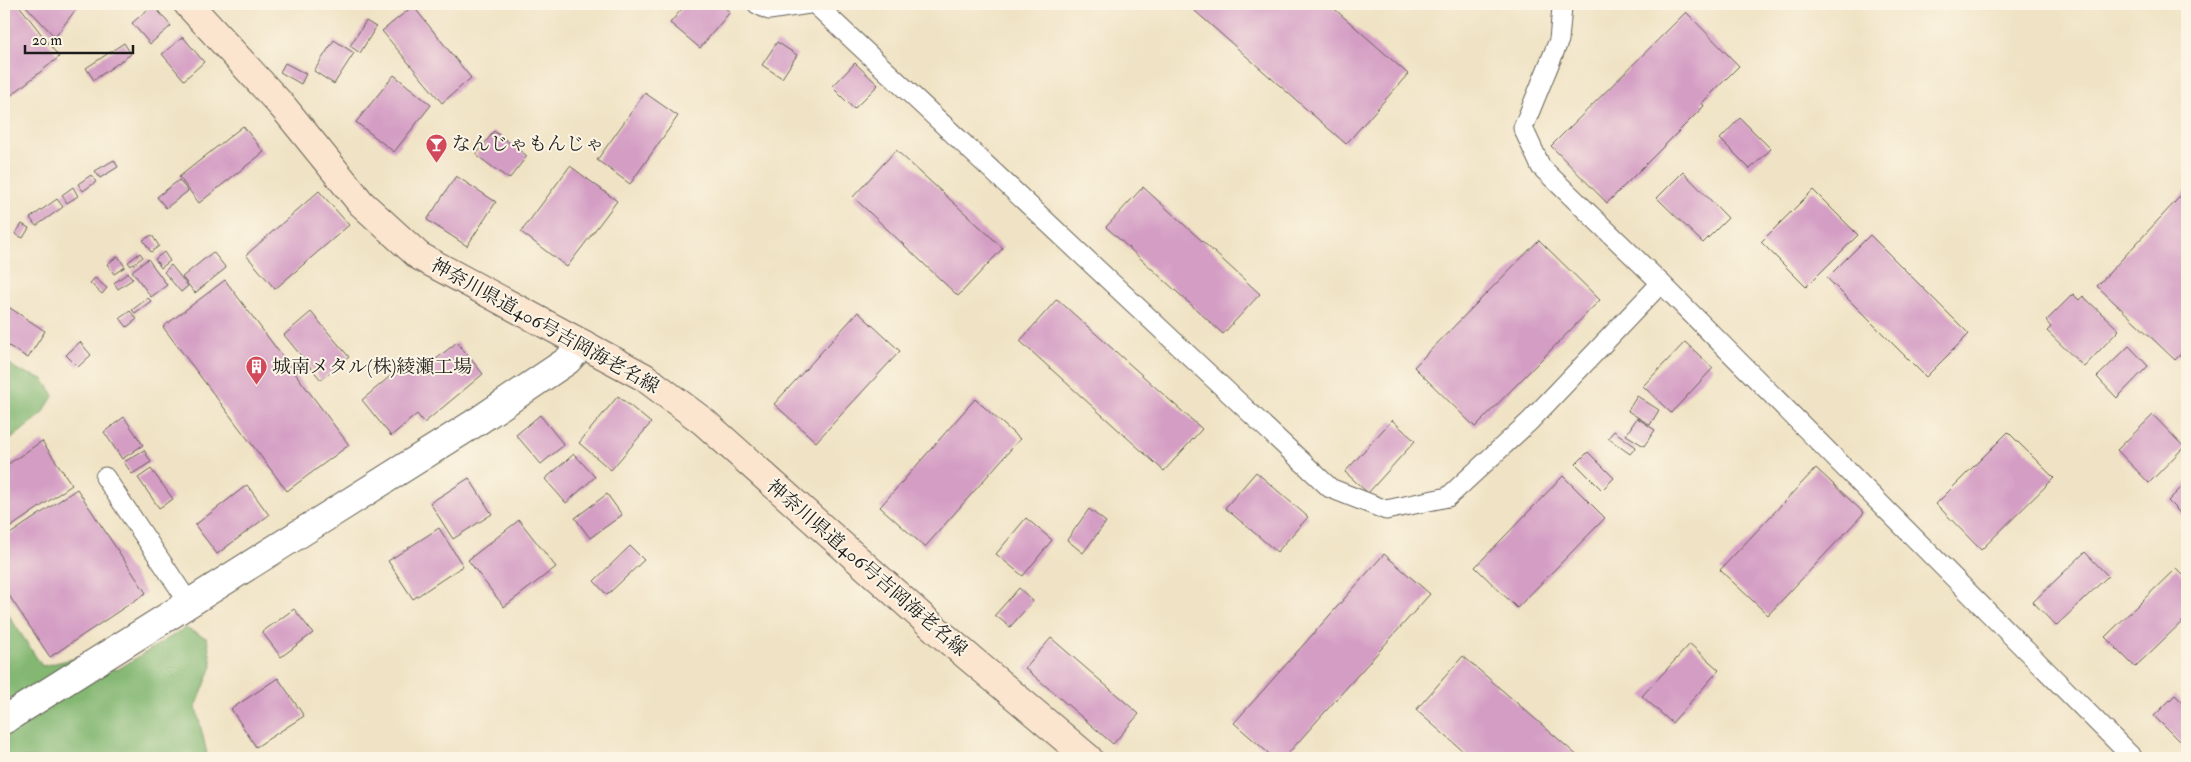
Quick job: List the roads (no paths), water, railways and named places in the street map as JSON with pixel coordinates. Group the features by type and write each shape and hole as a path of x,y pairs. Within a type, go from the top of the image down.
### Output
{"main road":[{"name":"神奈川県道406号吉岡海老名線","path":"188,4 284,108 362,203 419,256 644,377 704,422 818,526 940,633 1088,758"}],"street":[{"path":"4,720 478,421 567,361 583,344"}],"lane":[{"path":"757,4 768,10 809,4"},
{"path":"815,4 1330,488 1386,510 1448,497 1530,421 1661,283"},
{"path":"1560,4 1562,7 1559,40 1523,128 1541,167 1661,283 2133,758"},
{"path":"105,477 190,603"}],"place":[{"name":"なんじゃもんじゃ","path":"436,163"},
{"name":"城南メタル(株)綾瀬工場","path":"256,386"}]}
